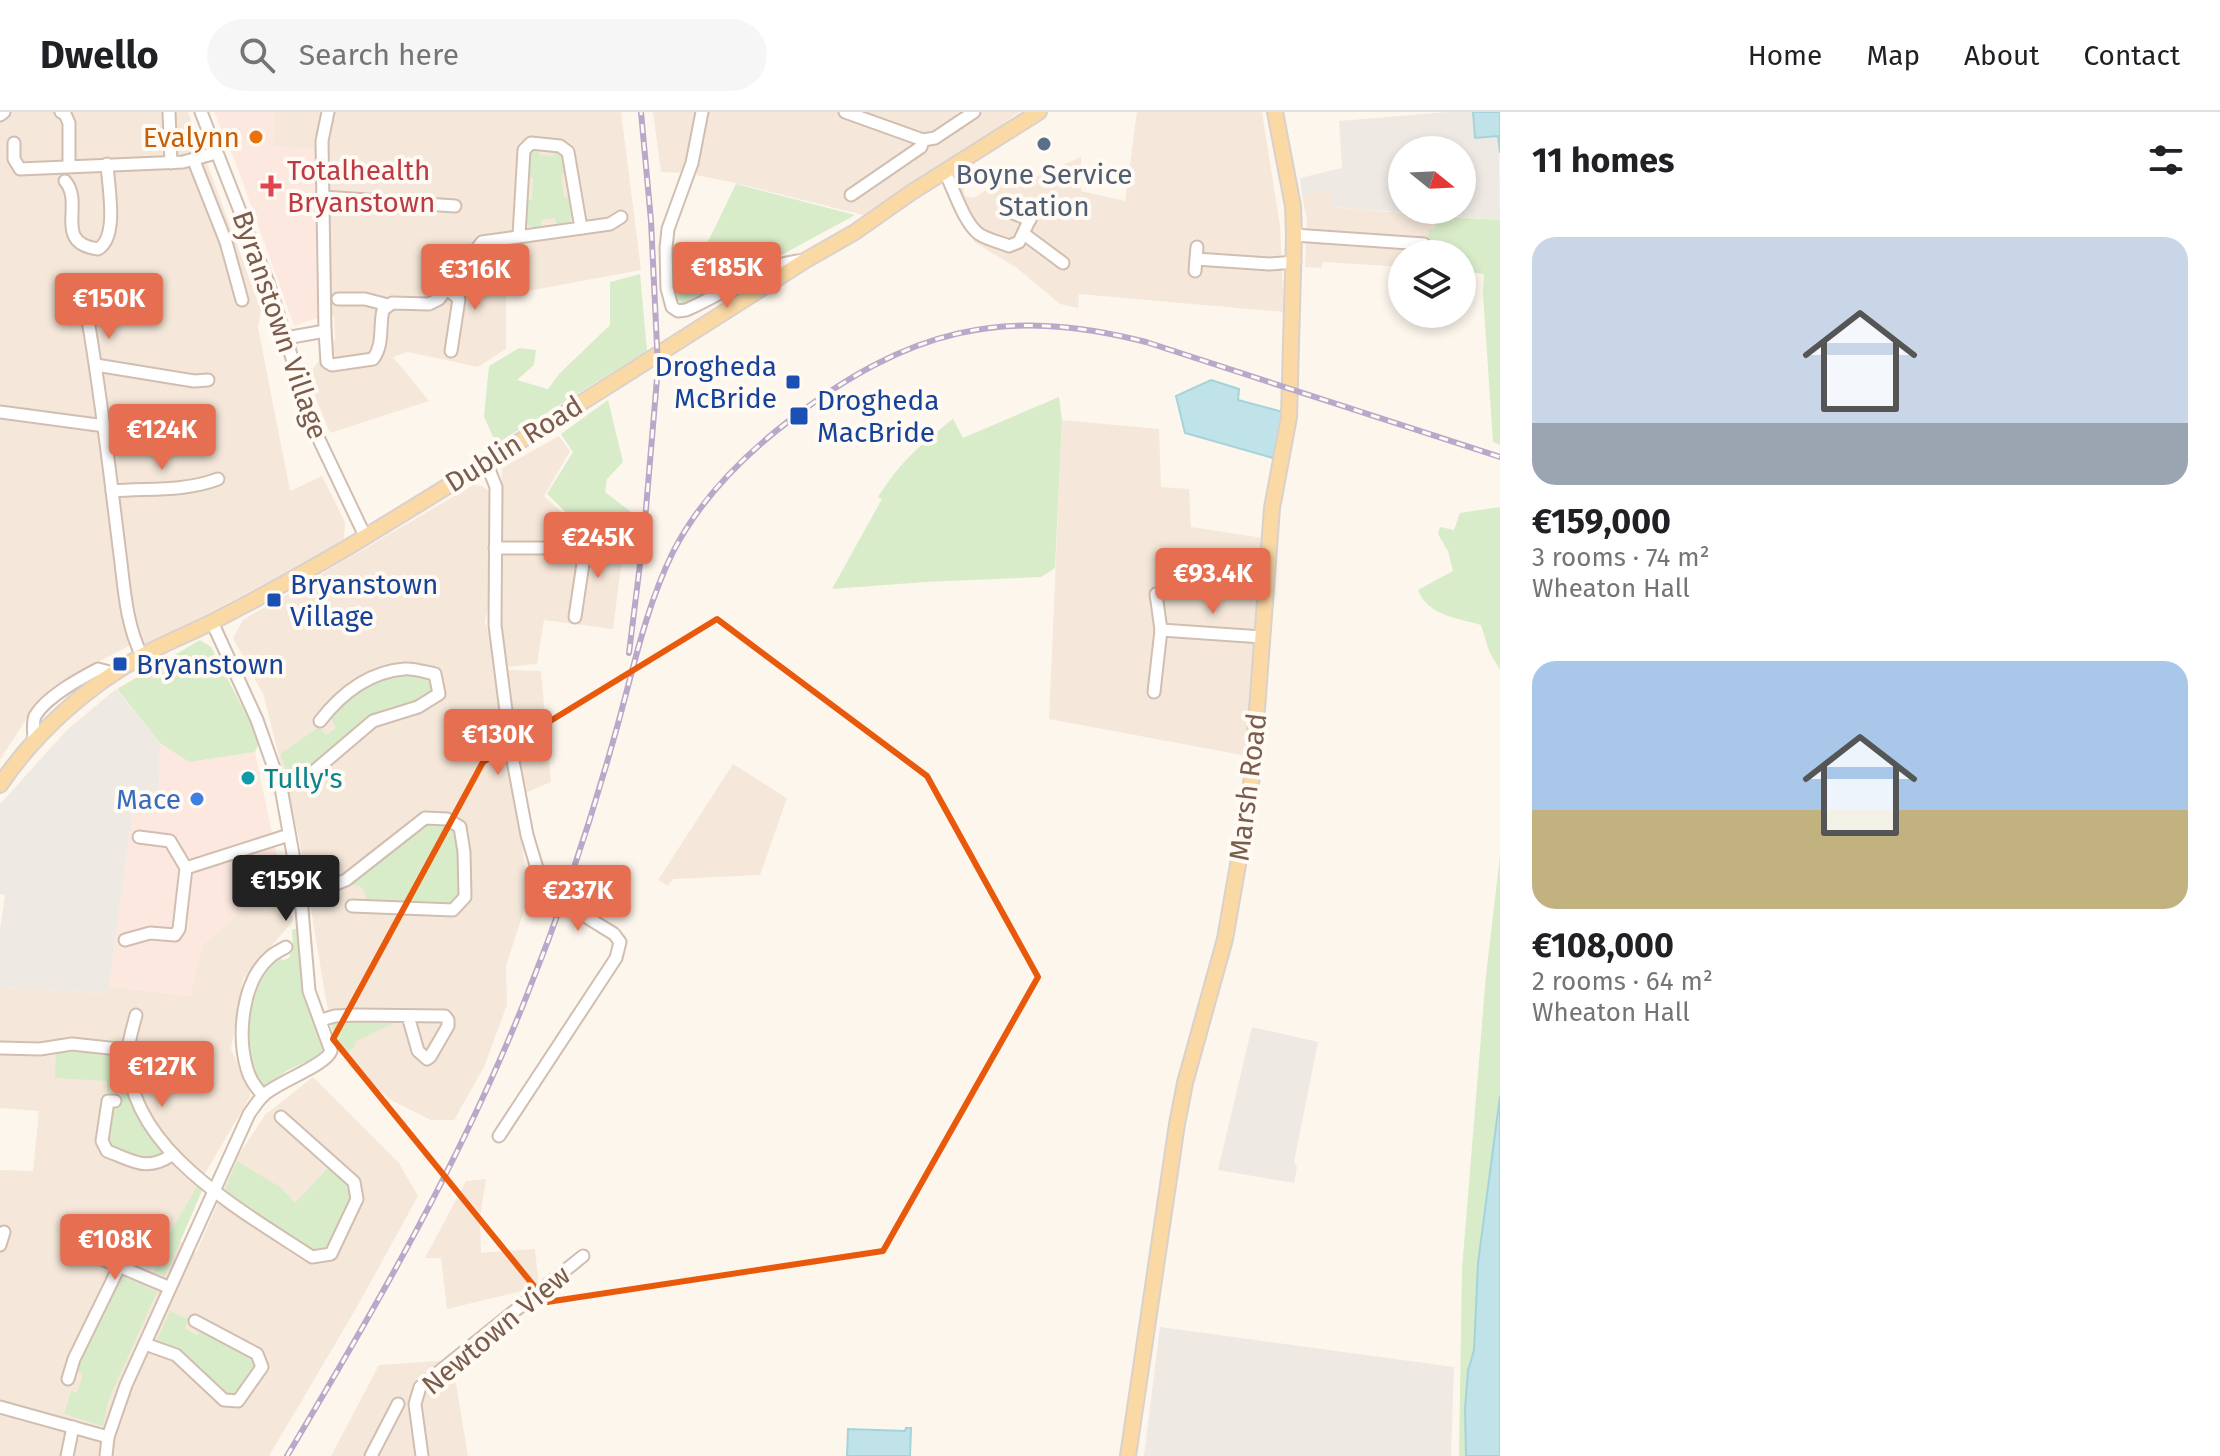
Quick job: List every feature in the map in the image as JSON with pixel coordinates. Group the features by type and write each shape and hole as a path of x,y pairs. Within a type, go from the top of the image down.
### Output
{"main road":[{"name":"Dublin Road","path":"0,785 34,741 64,712 113,673 212,622 365,536 855,232 1039,112"},
{"name":"Marsh Road","path":"1128,1456 1177,1124 1185,1083 1225,939 1252,776 1272,508 1289,417 1295,262 1293,206 1275,112"}],"street":[{"path":"61,112 69,123 69,165"},
{"path":"169,112 171,163"},
{"name":"Byranstown Village","path":"201,112 264,273 315,431 365,536"},
{"path":"328,112 322,141 325,331 327,362 332,365 373,359 380,342 383,310 392,303 429,304 439,299 482,242 610,224 621,217"},
{"path":"702,112 692,163 668,229 667,288 672,307 678,311 686,310 770,267 806,260"},
{"path":"845,112 923,140 935,138 974,112"},
{"path":"851,195 921,147 923,140"},
{"path":"14,143 14,159 20,169 171,163 194,161 216,153"},
{"path":"519,235 524,150 531,143 560,146 568,152 581,228"},
{"path":"194,161 226,242 242,300"},
{"path":"65,181 71,188 73,235 83,246 98,249 107,242 111,229 107,164"},
{"path":"945,172 966,220 982,236 1009,246 1019,242 1036,206"},
{"path":"323,197 455,206"},
{"path":"1013,213 1030,220"},
{"path":"1024,234 1063,263"},
{"path":"1294,235 1388,242"},
{"path":"1196,259 1269,264 1295,262"},
{"path":"448,290 459,299 451,351"},
{"path":"338,299 365,299 388,305"},
{"path":"92,313 88,321 133,636 142,656"},
{"path":"286,338 325,331"},
{"path":"96,365 194,381 208,380"},
{"path":"0,412 105,426"},
{"path":"486,462 496,487 495,625 511,750 527,835 544,888 556,902 572,908 614,934 620,942 616,958 499,1136"},
{"path":"112,491 170,490 218,479"},
{"path":"575,617 587,537"},
{"path":"495,548 549,548 585,556"},
{"path":"1154,692 1161,630 1156,594"},
{"path":"106,1456 117,1408 168,1287 249,1114 263,1096 329,1056 331,1051 309,991 301,898 281,788 257,720 212,622"},
{"path":"1161,630 1262,637"},
{"path":"281,788 306,778 373,721 418,707 439,694 439,685 435,674 405,668 370,678 338,697 320,721"},
{"path":"301,898 346,880 425,818 447,819 460,827 465,897 453,910 352,906"},
{"path":"186,868 289,835"},
{"path":"125,940 150,933 175,935 179,929 186,868 170,841 139,837"},
{"path":"263,1096 252,1083 243,1048 248,994 257,973 270,956 286,947"},
{"path":"136,1015 128,1050 130,1080 140,1108 172,1155 188,1171 312,1257 331,1254 357,1199 354,1182 281,1117"},
{"path":"321,1020 335,1016 408,1016"},
{"path":"0,1048 40,1049 72,1044 128,1050"},
{"path":"115,1101 108,1101 102,1141 107,1151 145,1165 157,1165 172,1155"},
{"path":"0,1245 4,1232"},
{"path":"71,1246 168,1287"},
{"name":"Newtown View","path":"422,1456 415,1404 420,1387 583,1256"},
{"path":"68,1379 74,1359 120,1265"},
{"path":"145,1344 176,1355 224,1400 238,1401 262,1367 257,1354 195,1321"},
{"name":"Newtown View","path":"371,1456 398,1404"},
{"path":"0,1407 108,1437"},
{"path":"67,1456 73,1427"}],"highlighted area":[{"path":"717,619 927,776 1038,977 883,1251 547,1302 333,1039 483,762"}],"shaded area":[{"path":"0,112 188,112 261,310 258,327 290,491 322,476 345,522 344,542 142,648 136,642 59,683 34,707 0,760"},
{"path":"214,112 274,112 273,147 315,148 318,318 294,326 237,166"},
{"path":"274,112 621,112 641,270 506,295 506,349 478,367 408,352 393,357 429,401 330,433 307,377 335,339 334,316 318,318 315,149 273,147"},
{"path":"653,112 1019,112 875,218 731,182 685,173 661,172"},
{"path":"1137,112 1262,112 1280,226 1284,312 1079,294 1078,308 1060,304 1017,268 974,242 952,197 946,193 962,182 965,196 974,198 1009,175 1034,178 1081,157 1081,191 1125,201"},
{"path":"1473,112 1475,136 1388,136 1388,211 1333,207 1331,191 1302,196 1300,178 1342,168 1339,121"},
{"path":"1499,136 1500,220 1476,218 1476,138"},
{"path":"1331,191 1333,207 1388,212 1388,224 1435,224 1435,230 1429,230 1427,240 1388,240 1388,266 1323,262 1321,268 1305,267 1307,220 1302,196"},
{"path":"1062,420 1159,429 1161,487 1189,489 1191,527 1263,538 1247,756 1049,719"},
{"path":"559,436 570,451 544,496 570,520 626,529 613,629 544,620 537,664 505,667 502,468"},
{"path":"473,485 482,486 492,498 490,600 485,622 495,652 529,895 506,966 507,1005 484,1067 454,1120 431,1120 391,1100 350,1067 327,1006 300,843 264,696 233,638 243,620"},
{"path":"507,670 541,671 551,782 523,794"},
{"path":"116,689 160,743 159,800 134,802 108,993 0,988 0,930 5,895 0,894 0,804 68,729"},
{"path":"160,743 189,762 255,752 281,875 202,945 190,996 109,986 134,801 159,799"},
{"path":"733,764 787,798 760,875 673,879 668,886 658,880"},
{"path":"281,875 293,921 243,979 231,1049 251,1095 170,1233 196,1253 238,1156 265,1115 313,1077 399,1163 418,1196 269,1456 0,1456 0,1170 33,1171 39,1111 0,1108 0,988 108,993 109,986 190,996 202,945"},
{"path":"1252,1027 1318,1042 1294,1162 1297,1167 1294,1183 1218,1170"},
{"path":"486,1179 480,1217 481,1253 535,1249 539,1287 447,1309 441,1258 425,1258 466,1181"},
{"path":"1160,1327 1454,1367 1451,1456 1144,1456"},
{"path":"452,1360 468,1456 331,1456 379,1365"}],"green space":[{"path":"540,147 539,155 553,156 555,149 563,152 568,173 561,175 564,197 571,196 573,216 569,222 557,225 555,218 541,220 541,227 527,224 524,200 532,200 533,178 525,177 530,149"},
{"path":"736,184 855,215 695,302 683,304 674,297 671,259 702,254"},
{"path":"1476,218 1500,220 1500,445 1493,442 1484,274 1476,273 1476,240 1427,240 1429,229 1435,229 1435,224 1476,224"},
{"path":"640,274 647,351 496,444 484,416 489,366 519,348 536,350 534,365 517,380 548,389 560,373 610,325 610,282"},
{"path":"1059,397 1062,420 1055,568 1041,577 832,589 882,499 878,497 903,464 931,437 953,419 963,438"},
{"path":"608,400 623,462 607,479 605,492 631,512 630,524 572,518 547,494 573,452 561,434"},
{"path":"1500,507 1500,670 1489,651 1481,625 1436,611 1418,590 1453,571 1448,551 1438,534 1440,527 1454,530 1460,513"},
{"path":"200,640 211,647 260,741 255,752 189,762 160,743 117,689"},
{"path":"419,675 430,678 434,686 432,695 378,713 304,775 289,778 280,754 319,727 326,735 336,728 330,716 370,685 392,678"},
{"path":"443,822 454,828 456,836 461,891 458,899 451,904 366,902 365,892 359,886 350,885 424,824"},
{"path":"1500,856 1500,1096 1478,1263 1474,1350 1468,1371 1465,1409 1466,1456 1459,1456 1462,1269 1486,975"},
{"path":"297,928 304,993 324,1051 322,1055 288,1070 265,1086 258,1079 249,1055 251,999 258,980 277,958 289,958 293,948 292,930"},
{"path":"344,1020 400,1020 355,1042 354,1047 342,1055 331,1026"},
{"path":"68,1049 115,1052 121,1057 130,1100 162,1150 161,1157 143,1160 110,1146 106,1139 111,1109 119,1108 121,1095 107,1092 107,1081 55,1078 56,1052"},
{"path":"237,1161 280,1187 295,1203 328,1168 350,1188 351,1203 330,1245 314,1252 304,1248 224,1191"},
{"path":"197,1186 202,1191 165,1276 154,1272 170,1233"},
{"path":"123,1276 157,1292 108,1401 103,1426 64,1414 71,1391 77,1393 83,1374 76,1370 89,1339"},
{"path":"170,1311 188,1319 185,1329 197,1335 202,1329 253,1357 255,1363 236,1395 231,1397 180,1351 156,1342"}],"water":[{"path":"1473,112 1500,112 1500,153 1498,136 1475,136"},
{"path":"1211,380 1239,389 1238,400 1283,412 1273,458 1185,433 1176,396"},
{"path":"1500,1096 1500,1456 1466,1456 1465,1409 1468,1371 1474,1350 1478,1263"},
{"path":"911,1428 910,1456 847,1456 848,1429 905,1431"}],"railway":[{"path":"629,653 644,532 658,367 651,221 641,112"},
{"path":"287,1456 416,1230 502,1055 573,871 646,623 673,552 709,496 773,434 833,389 917,346 958,333 1001,327 1046,326 1094,331 1146,342 1500,457"}],"place":[{"name":"Evalynn","path":"256,137"},
{"name":"Boyne Service Station","path":"1044,144"},
{"name":"Totalhealth Bryanstown","path":"271,186"},
{"name":"Drogheda McBride","path":"793,382"},
{"name":"Drogheda MacBride","path":"799,416"},
{"name":"Bryanstown Village","path":"274,600"},
{"name":"Bryanstown","path":"120,664"},
{"name":"Tully's","path":"248,778"},
{"name":"Mace","path":"197,799"}]}
